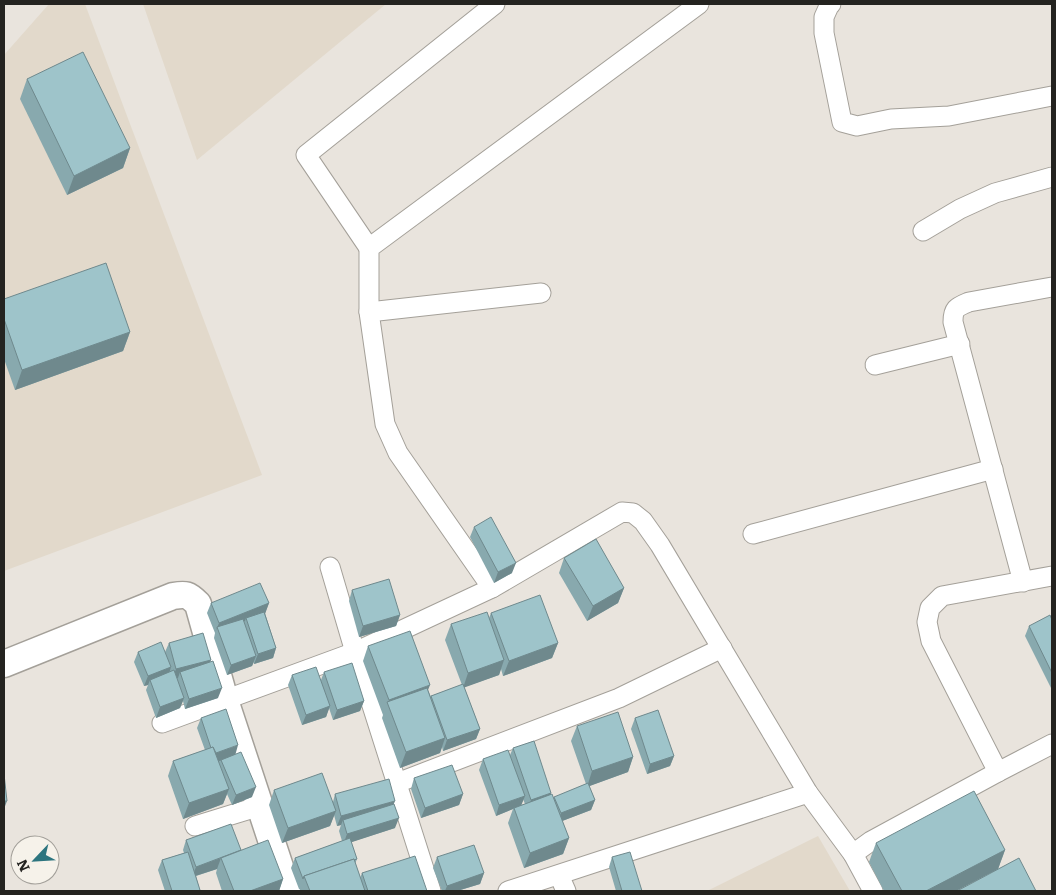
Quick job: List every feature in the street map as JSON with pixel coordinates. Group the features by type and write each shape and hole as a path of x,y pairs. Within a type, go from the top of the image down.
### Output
{"street":[{"path":"492,588 398,453 385,424 369,312 369,248 306,154 495,4"},
{"path":"369,248 699,4"},
{"path":"831,4 824,17 824,33 842,122 857,126 891,119 950,116 1052,96"},
{"path":"923,231 960,209 995,193 1052,177"},
{"path":"1023,582 953,322 953,314 960,306 969,302 1052,287"},
{"path":"369,312 541,293"},
{"path":"875,365 960,344"},
{"path":"753,534 993,469"},
{"path":"162,723 355,652 492,588 622,512 633,513 643,520 654,537 808,793 853,854 873,891"},
{"path":"330,568 430,891"},
{"path":"998,772 931,641 927,622 930,608 942,596 1052,576"},
{"path":"4,664 173,596 185,594 191,597 198,604 225,700 288,891"},
{"path":"397,783 619,698 722,648"},
{"path":"853,854 871,841 1052,744"},
{"path":"508,891 563,883 808,793"},
{"path":"195,826 260,806"}],"shaded area":[{"path":"49,4 85,4 262,475 4,571 4,55"},
{"path":"143,4 386,4 197,160"},
{"path":"818,836 850,891 707,891"}],"building":[{"path":"83,52 130,148 74,176 27,79"},
{"path":"106,263 130,332 22,370 4,319 4,299"},
{"path":"491,517 516,563 498,572 474,527"},
{"path":"596,539 624,588 593,606 564,558"},
{"path":"389,579 400,615 363,626 352,590"},
{"path":"260,583 269,603 219,623 211,603"},
{"path":"540,595 558,643 509,661 491,613"},
{"path":"264,612 276,648 258,654 246,618"},
{"path":"487,612 504,660 468,673 451,624"},
{"path":"1050,615 1052,620 1052,673 1029,626"},
{"path":"243,619 256,656 231,665 217,627"},
{"path":"410,631 430,685 389,700 368,646"},
{"path":"203,633 211,660 176,669 169,643"},
{"path":"161,642 171,667 148,676 138,652"},
{"path":"213,661 222,688 189,699 180,672"},
{"path":"352,663 364,701 337,710 324,672"},
{"path":"316,667 330,706 306,715 292,675"},
{"path":"174,670 184,698 160,707 150,680"},
{"path":"463,684 480,729 447,740 431,696"},
{"path":"427,688 445,738 406,752 387,702"},
{"path":"226,709 238,745 216,753 213,747 211,748 201,718"},
{"path":"658,710 674,756 650,764 635,718"},
{"path":"618,712 633,757 592,771 577,726"},
{"path":"534,741 551,793 531,800 513,748"},
{"path":"213,747 229,789 189,803 173,761"},
{"path":"508,750 525,796 499,805 483,759"},
{"path":"241,752 256,787 236,795 221,760"},
{"path":"452,765 463,794 425,808 414,778"},
{"path":"322,773 336,811 288,828 274,790"},
{"path":"4,774 7,801 4,801"},
{"path":"389,779 395,801 341,816 335,794"},
{"path":"588,783 595,800 561,813 554,797"},
{"path":"974,791 1005,850 926,891 902,891 876,843"},
{"path":"552,794 569,838 530,853 514,808"},
{"path":"394,804 399,818 347,834 343,820"},
{"path":"231,824 241,850 196,867 186,840"},
{"path":"350,838 357,859 304,876 303,879 295,858"},
{"path":"268,840 283,879 250,891 234,891 221,858"},
{"path":"474,845 484,873 447,886 437,857"},
{"path":"188,852 200,890 172,891 162,860"},
{"path":"630,852 642,891 622,891 612,857"},
{"path":"415,856 427,891 368,891 362,873"},
{"path":"1019,858 1036,891 957,891"},
{"path":"354,859 365,891 310,891 304,876"}]}
